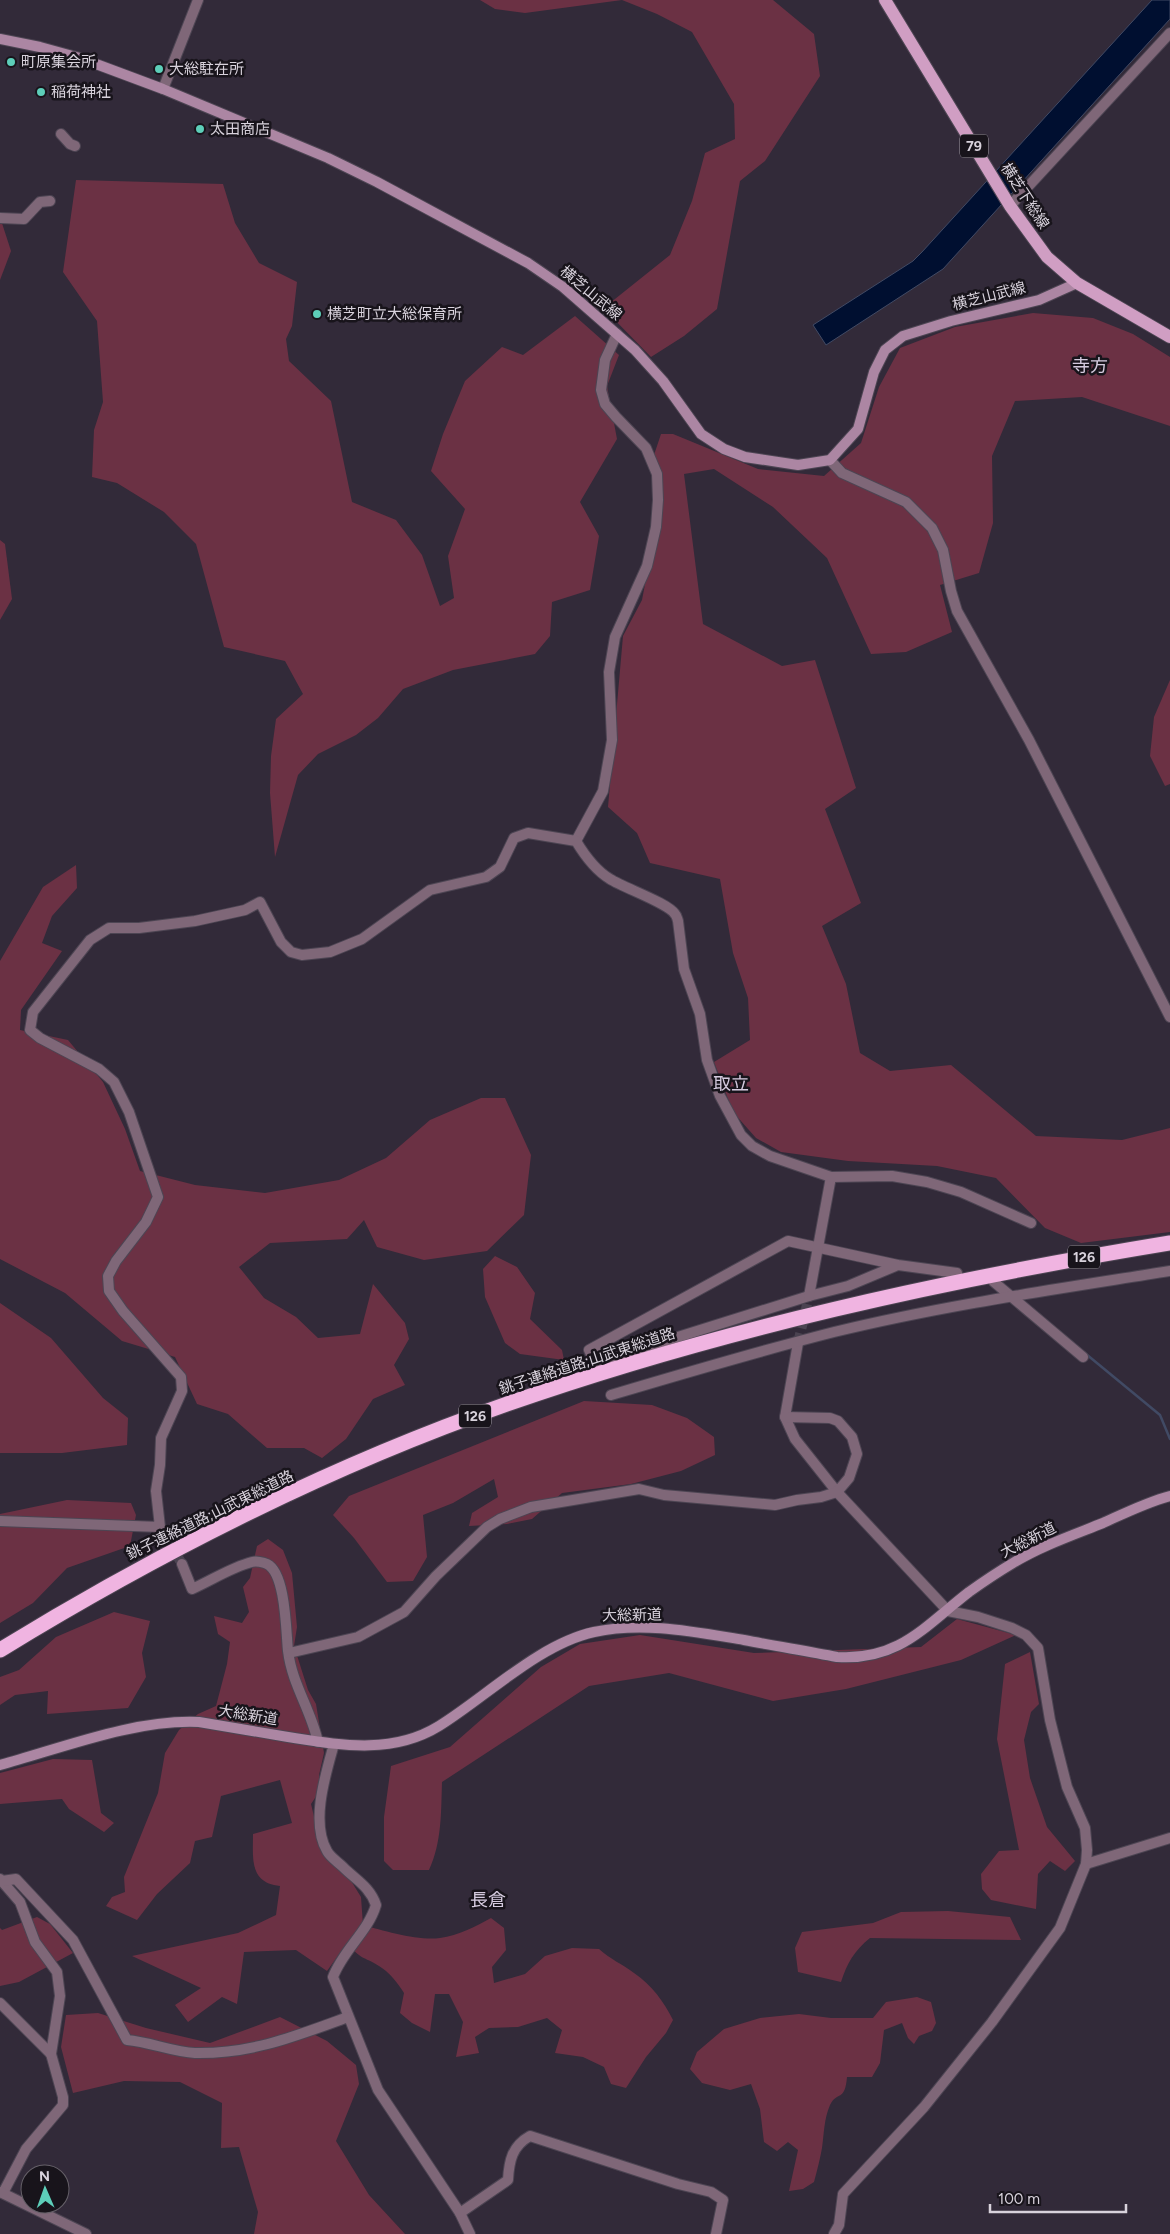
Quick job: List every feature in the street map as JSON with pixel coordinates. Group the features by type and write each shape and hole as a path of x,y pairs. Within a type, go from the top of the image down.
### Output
{"highway":[{"name":"銚子連絡道路;山武東総道路","path":"0,1650 60,1613 145,1566 258,1509 346,1468 504,1405 662,1354 858,1303 1170,1243"}],"main road":[{"name":"横芝下総線","path":"885,0 1010,206 1047,257 1077,283 1170,337"},
{"name":"横芝山武線","path":"0,39 80,58 163,89 328,158 377,182 528,263 563,287 636,350 663,381 701,434 724,449 745,457 798,465 830,460 858,429 874,372 885,350 903,336 951,321 1039,300 1077,283"},
{"name":"大総新道","path":"0,1765 137,1726 176,1721 199,1722 348,1746 388,1745 413,1738 438,1727 552,1648 591,1632 608,1629 649,1628 676,1630 837,1657 854,1658 905,1642 948,1611 969,1593 1021,1559 1043,1548 1170,1496"}],"street":[{"path":"163,89 198,0"},
{"path":"1010,206 1170,33"},
{"path":"62,134 70,144 75,146"},
{"path":"0,218 24,219 40,202 50,201"},
{"path":"576,841 603,791 612,740 610,672 615,637 647,566 656,527 657,474 646,448 616,417 606,404 601,390 605,360 617,334"},
{"path":"830,460 842,473 906,502 932,528 943,550 957,611 1029,740 1170,1017"},
{"path":"0,1521 160,1527 156,1491 160,1465 161,1438 182,1391 181,1377 123,1312 109,1291 108,1276 116,1261 146,1222 158,1197 129,1112 114,1082 99,1069 40,1038 30,1030 33,1012 90,940 109,928 139,928 196,922 245,910 260,902 281,942 291,952 302,955 330,952 362,939 430,890 486,877 500,867 514,838 528,834 576,841 598,870 608,878 632,892 667,907 675,914 678,921 684,969 700,1014 707,1060 720,1096 741,1135 752,1146 770,1156 831,1177 892,1176 927,1182 961,1192 1031,1223"},
{"path":"809,1296 831,1177"},
{"path":"898,1265 848,1286 809,1296 595,1363 589,1350 788,1241 819,1246 898,1265 957,1272"},
{"path":"611,1395 834,1332 1010,1296 1170,1271"},
{"path":"992,1277 1010,1296 1084,1357"},
{"path":"798,1343 784,1417 795,1439 837,1492 948,1611 978,1617 1012,1628 1026,1635 1038,1648 1050,1720 1067,1786 1085,1828 1086,1864 1060,1928 997,2014 924,2107 843,2194 839,2225 834,2234"},
{"path":"288,1653 358,1637 404,1612 436,1576 487,1527 500,1519 531,1507 639,1489 664,1495 775,1506 837,1492 849,1478 857,1454 852,1437 838,1421 830,1418 784,1417"},
{"path":"182,1564 192,1589 254,1561 268,1564 279,1580 284,1604 292,1676 314,1722 318,1742"},
{"path":"334,1744 321,1798 321,1830 327,1851 346,1870 364,1884 376,1905 372,1918 338,1965 333,1977 378,2090 460,2213 470,2234"},
{"path":"1086,1864 1170,1838"},
{"path":"1,1880 16,1879 73,1940 127,2040 194,2053 238,2051 276,2043 348,2017"},
{"path":"1,1880 20,1902 35,1942 57,1972 60,1996 51,2054 63,2097 63,2105 26,2148 2,2192 86,2234"},
{"path":"0,2003 51,2054"},
{"path":"460,2213 508,2180 509,2160 523,2140 530,2136 678,2184 711,2192 723,2200 716,2234"}],"shaded area":[{"path":"480,0 622,0 525,13 495,9"},
{"path":"622,0 773,0 814,34 820,76 765,161 740,181 717,309 684,336 651,357 607,312 610,303 670,255 692,201 705,153 735,139 734,104 692,32 657,14"},
{"path":"76,180 223,184 235,223 259,263 297,282 292,326 286,339 289,361 331,401 352,502 396,520 422,555 440,606 454,598 448,556 465,509 431,471 443,434 465,381 502,347 523,355 575,316 619,355 607,386 617,439 580,502 599,536 590,590 552,602 550,636 535,654 453,670 403,689 378,718 356,735 318,754 298,775 275,857 270,793 271,756 276,719 303,694 285,661 224,647 196,544 164,512 117,483 92,477 94,430 103,402 97,321 63,272"},
{"path":"0,217 11,251 0,280"},
{"path":"1033,313 1093,318 1133,334 1170,357 1170,426 1082,397 1015,401 992,456 993,523 979,573 940,585 952,632 906,652 871,654 827,558 773,507 714,469 684,474 703,624 782,666 815,660 856,788 825,809 861,903 822,926 846,984 860,1053 890,1071 951,1065 1036,1136 1122,1140 1170,1128 1170,1232 1081,1243 1045,1228 996,1178 937,1166 848,1161 781,1152 756,1138 733,1112 714,1062 750,1040 748,998 733,953 720,879 650,863 637,833 608,807 623,636 642,600 656,527 652,461 661,434 673,434 758,469 824,476 861,443 879,387 900,348 955,327"},
{"path":"0,540 5,544 12,599 0,620"},
{"path":"1170,680 1170,784 1165,786 1150,756 1154,717"},
{"path":"76,865 77,888 52,916 42,943 62,951 21,1010 20,1030 68,1040 103,1082 125,1129 140,1171 195,1185 265,1193 339,1180 386,1158 430,1120 481,1098 505,1098 531,1155 524,1215 487,1251 424,1260 377,1247 364,1220 347,1239 270,1243 239,1267 264,1298 296,1317 318,1338 360,1334 373,1284 405,1323 409,1339 394,1365 405,1385 373,1399 346,1439 322,1458 304,1448 267,1448 228,1414 197,1404 175,1357 122,1341 65,1293 0,1259 0,961 43,887"},
{"path":"495,1256 517,1267 535,1293 530,1319 562,1350 564,1360 520,1354 505,1343 485,1297 483,1269"},
{"path":"0,1303 51,1338 103,1398 128,1418 127,1445 62,1453 0,1453"},
{"path":"584,1401 652,1405 687,1418 714,1437 715,1455 681,1471 631,1484 562,1493 532,1519 507,1524 469,1526 472,1513 498,1497 494,1479 453,1503 423,1515 427,1557 413,1581 387,1582 354,1538 333,1515 349,1496"},
{"path":"67,1500 131,1503 136,1515 130,1546 67,1568 33,1603 0,1623 0,1514"},
{"path":"268,1539 283,1550 292,1573 297,1627 294,1646 308,1690 316,1704 324,1753 319,1775 321,1789 311,1804 323,1854 348,1876 361,1897 363,1925 402,1935 432,1939 460,1933 491,1918 504,1928 506,1950 492,1967 494,1983 525,1974 545,1956 572,1948 599,1949 652,1988 673,2020 666,2033 646,2057 626,2088 611,2084 604,2067 583,2057 555,2053 562,2030 547,2018 518,2027 489,2028 475,2037 479,2053 456,2057 463,2022 449,1994 435,1994 430,2032 412,2023 400,2013 404,1993 396,1982 383,1968 359,1955 347,1943 327,1971 296,1950 244,1952 237,2004 222,1997 188,2022 175,2005 201,1988 132,1956 238,1933 276,1915 280,1886 270,1884 258,1875 253,1860 253,1834 292,1823 280,1780 221,1796 212,1837 195,1841 190,1863 157,1894 137,1920 106,1906 112,1897 125,1892 124,1877 158,1793 165,1753 179,1730 198,1714 216,1706 227,1664 230,1642 218,1634 214,1616 242,1623 249,1612 243,1587 250,1578 257,1546"},
{"path":"114,1612 150,1621 142,1653 146,1677 128,1708 47,1714 48,1691 15,1695 0,1705 0,1677 19,1670 56,1637"},
{"path":"957,1619 1016,1635 961,1660 846,1689 773,1701 669,1673 589,1686 442,1782 439,1838 429,1870 393,1870 384,1861 384,1817 391,1766 450,1747 541,1667 580,1644 640,1635 754,1653 921,1647"},
{"path":"1030,1652 1039,1704 1031,1712 1024,1740 1030,1778 1047,1827 1075,1861 1065,1871 1050,1861 1038,1874 1036,1909 991,1900 982,1889 981,1874 999,1851 1019,1850 997,1739 1005,1664"},
{"path":"53,1759 92,1760 101,1813 114,1823 104,1832 69,1809 62,1799 0,1804 0,1773"},
{"path":"948,1911 1010,1917 1021,1940 870,1938 852,1958 841,1982 798,1972 795,1948 802,1932 873,1923 901,1912"},
{"path":"37,1917 50,1924 73,1953 19,1982 0,1986 0,1928 2,1930"},
{"path":"917,1997 931,2002 936,2023 932,2031 919,2036 914,2044 908,2038 902,2023 884,2030 880,2063 872,2077 847,2077 843,2093 835,2098 830,2105 825,2121 822,2148 814,2182 803,2189 789,2191 798,2150 788,2142 777,2151 764,2142 760,2109 751,2084 730,2090 702,2083 690,2069 697,2052 724,2029 760,2018 799,2014 831,2018 873,2018 886,2002"},
{"path":"98,2013 146,2028 210,2043 280,2017 327,2041 356,2065 359,2084 336,2141 369,2195 405,2234 254,2234 258,2212 239,2147 221,2148 222,2103 180,2082 124,2081 73,2093 61,2047 66,2015"}],"water":[{"path":"1152,0 1170,0 1170,19 943,269 826,345 813,325 913,261"}],"waterway":[{"path":"1086,1354 1160,1415 1170,1439"}],"tunnel":[{"path":"798,1343 809,1296"},
{"path":"160,1527 182,1564"}],"place":[{"name":"町原集会所","path":"11,62"},
{"name":"大総駐在所","path":"159,69"},
{"name":"稲荷神社","path":"41,92"},
{"name":"太田商店","path":"200,129"},
{"name":"横芝町立大総保育所","path":"317,314"}],"district":[{"name":"寺方","path":"1090,366"},
{"name":"取立","path":"731,1084"},
{"name":"長倉","path":"488,1900"}]}
